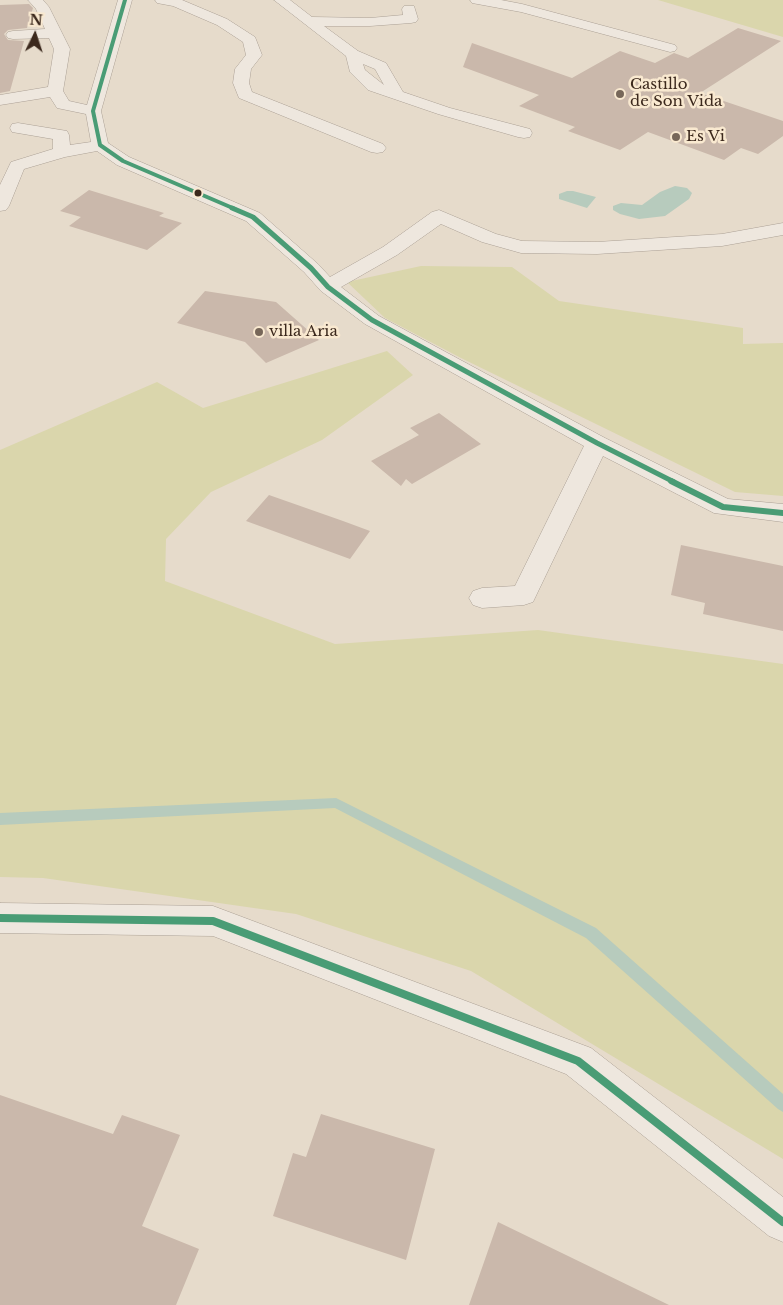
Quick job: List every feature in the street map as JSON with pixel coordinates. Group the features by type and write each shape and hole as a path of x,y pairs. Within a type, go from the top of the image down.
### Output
{"street":[{"path":"35,0 42,6 62,49 55,91 63,105 94,111"},
{"path":"125,0 94,111 100,145 123,161 253,216 311,268 328,287 372,320 597,443 723,507 783,513"},
{"path":"162,0 178,3 222,22 250,40 254,55 243,69 241,83 245,95 377,148"},
{"path":"281,0 353,54 358,72 374,87 444,111 524,132"},
{"path":"477,0 522,8 670,48"},
{"path":"310,21 370,22 411,19 409,9"},
{"path":"13,34 54,33"},
{"path":"0,100 55,91"},
{"path":"18,128 61,135 62,152"},
{"path":"0,206 17,166 62,152 100,145"},
{"path":"328,287 390,251 439,216 490,238 522,247 605,248 722,240 783,229"},
{"path":"482,598 524,595 597,443"},
{"path":"0,918 213,921 578,1061 783,1222"}],"shaded area":[{"path":"658,0 783,0 783,37"},
{"path":"675,186 687,188 692,193 689,199 665,216 639,219 613,210 613,206 621,203 642,205 660,192"},
{"path":"567,191 596,197 587,208 559,199 559,194"},
{"path":"421,266 512,267 559,301 743,328 743,344 783,343 783,496 735,492 461,358 385,318 347,282"},
{"path":"387,351 413,375 322,440 211,492 166,539 165,581 335,644 538,630 783,664 783,1159 471,971 296,914 43,878 0,877 0,450 157,382 203,408"}],"building":[{"path":"29,4 33,8 27,28 8,30 4,34 8,40 24,41 10,91 0,93 0,5"},
{"name":"Castillo de Son Vida","path":"738,28 781,41 700,93 783,121 783,136 758,154 741,148 724,160 648,132 620,150 568,131 575,127 519,106 539,95 463,67 472,43 572,78 620,51 655,63 674,53 688,58"},
{"path":"89,190 164,213 159,216 182,223 147,250 69,226 81,217 60,211"},
{"name":"villa Aria","path":"205,291 276,302 319,340 266,363 245,342 177,323"},
{"path":"439,413 481,444 412,484 406,479 401,486 371,461 419,435 410,428"},
{"path":"269,495 370,531 350,559 246,521"},
{"path":"681,545 783,566 783,631 703,614 705,603 671,595"},
{"path":"0,1095 113,1134 122,1115 180,1135 142,1226 199,1249 176,1305 0,1305"},
{"path":"321,1114 435,1149 406,1260 273,1216 293,1153 306,1157"},
{"path":"498,1222 669,1305 469,1305"}],"waterway":[{"path":"0,819 336,803 591,933 783,1104"}],"transit line":[{"path":"125,0 93,111 100,145 123,161 253,217 311,268 328,287 372,320 597,443 723,507 783,513"},
{"path":"0,918 213,921 578,1061 783,1222"}],"place":[{"name":"Castillo de Son Vida","path":"620,94"},
{"name":"Es Vi","path":"676,137"},
{"name":"villa Aria","path":"259,332"}]}
